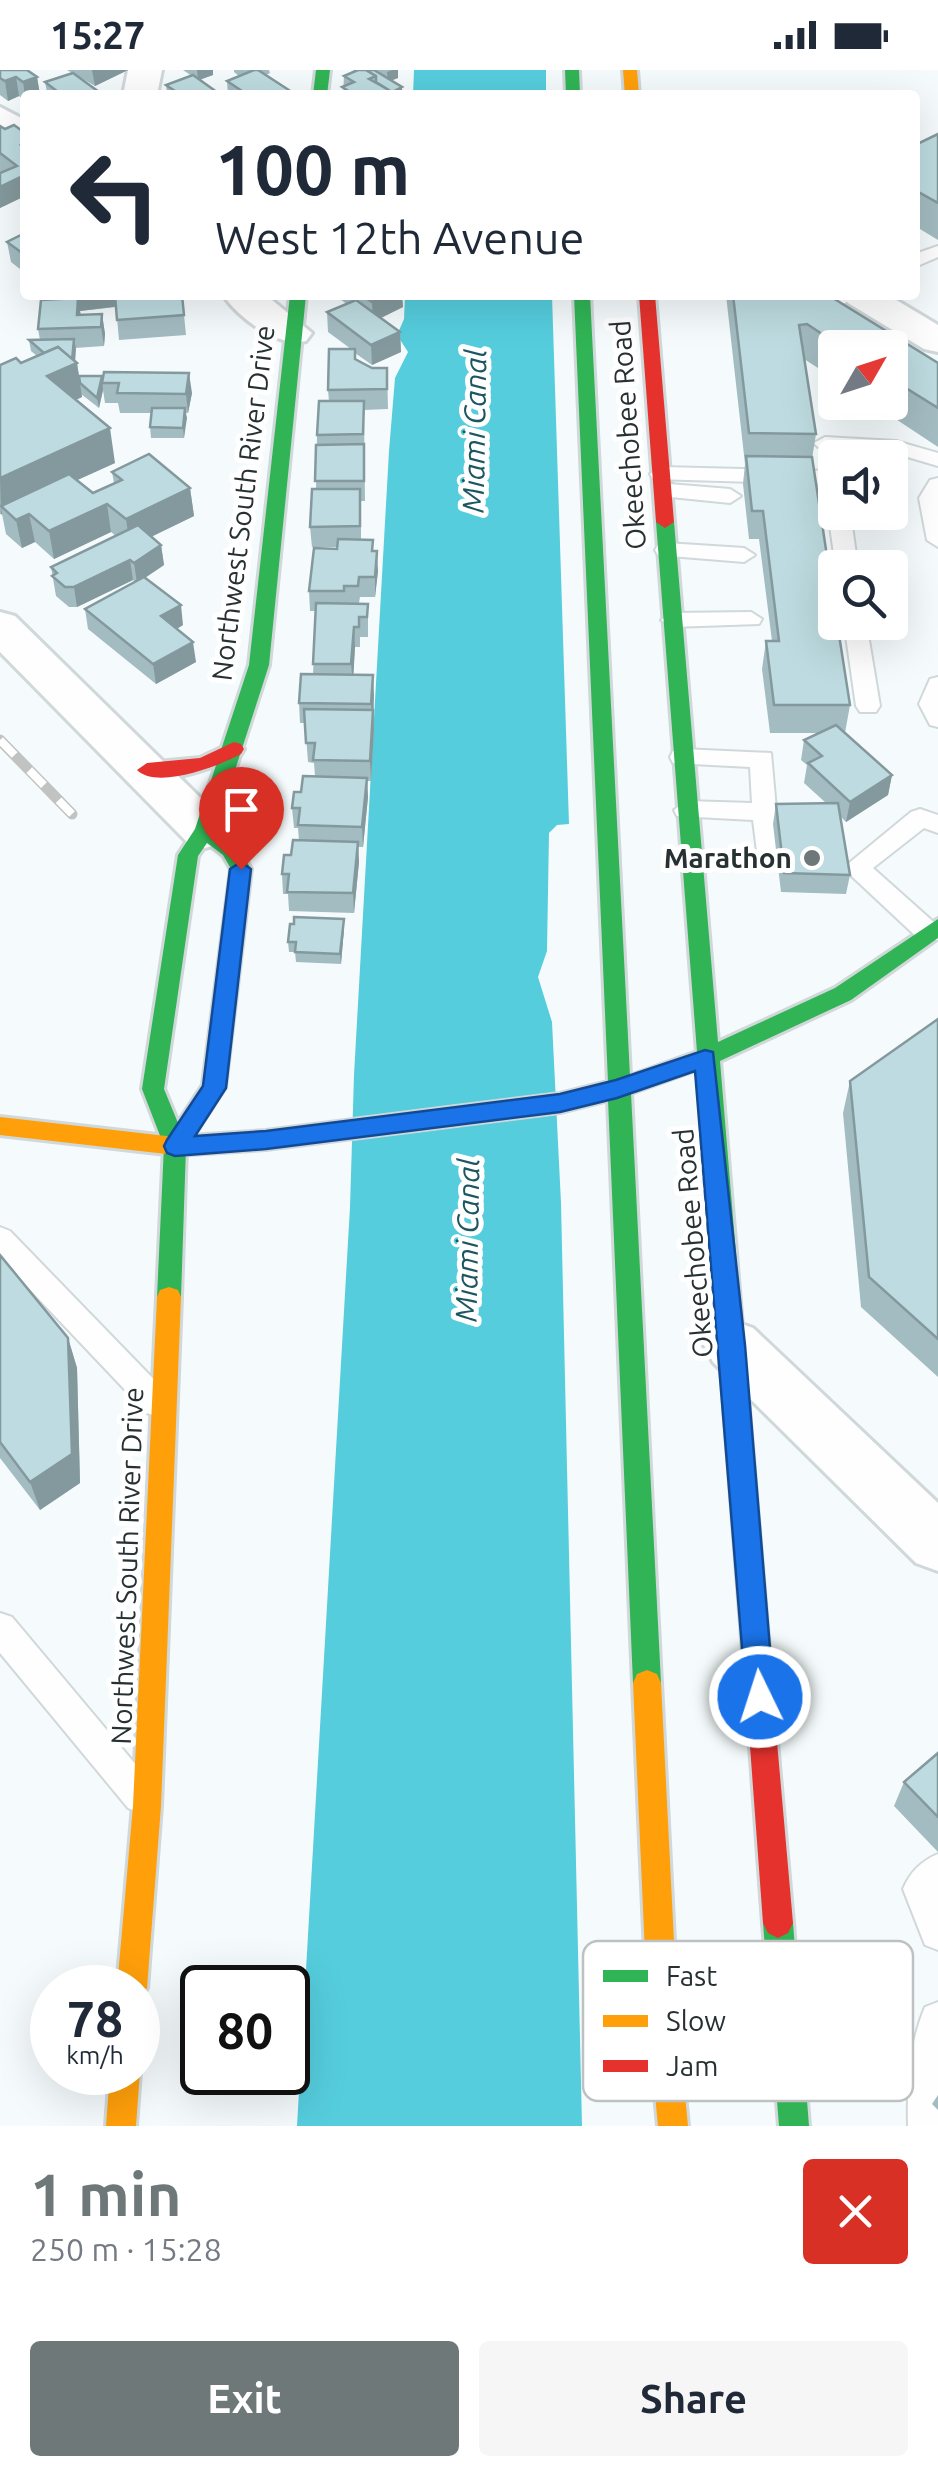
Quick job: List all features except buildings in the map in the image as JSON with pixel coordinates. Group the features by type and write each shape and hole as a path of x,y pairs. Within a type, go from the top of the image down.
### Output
{"main road":[{"name":"Northwest South River Drive","path":"134,1965 148,1806 175,1146 153,1089 188,855 205,831 259,665 297,300"},
{"name":"Okeechobee Road","path":"582,300 659,1941"},
{"name":"Okeechobee Road","path":"647,300 705,1058 733,1345 780,1941"},
{"path":"146,770 204,765 234,750"},
{"path":"175,1146 214,1088 241,869 230,850 205,831"},
{"path":"0,1126 175,1146 266,1140 560,1103 617,1089 705,1058 843,994 934,930"},
{"path":"121,2126 123,2095"},
{"name":"Okeechobee Road","path":"671,2101 673,2126"},
{"name":"Okeechobee Road","path":"792,2101 794,2126"}],"street":[{"path":"249,300 294,333"},
{"path":"869,300 938,342"},
{"path":"0,626 205,831"},
{"path":"733,1345 938,1543"}],"lane":[{"path":"838,300 814,312 842,330"},
{"path":"908,451 938,460"},
{"path":"662,482 818,478"},
{"path":"662,482 730,496"},
{"path":"938,485 930,498 938,540"},
{"path":"666,550 744,555"},
{"path":"672,620 751,619"},
{"path":"858,640 868,706"},
{"path":"938,685 931,704 938,719"},
{"path":"682,757 762,759 768,861 777,862"},
{"path":"686,810 765,812"},
{"path":"934,930 848,866 920,818 938,824"},
{"path":"0,1239 163,1408"},
{"path":"0,1628 148,1806"},
{"path":"938,1872 921,1889 938,1932"},
{"path":"927,2126 924,2082 938,2020"}],"water":[{"path":"414,70 546,70 546,90 413,90"},
{"name":"Miami Canal","path":"405,300 552,300 569,824 557,825 549,833 547,951 538,977 552,1022 561,1203 582,2126 297,2126 299,2095 310,2095 310,1965 306,1965 389,451 395,378 408,352 397,335 404,319"}],"railway":[{"path":"0,740 72,814"}],"traffic: fast":[{"path":"321,90 323,70"},
{"path":"572,70 573,90"},
{"path":"169,1297 175,1146 153,1089 188,855 205,831 259,665 297,300"},
{"path":"582,300 647,1683"},
{"path":"665,522 756,1651"},
{"path":"175,1146 214,1087 241,869 230,850 205,831"},
{"path":"456,1116 560,1103 617,1089 705,1058 843,994 938,927"},
{"path":"778,1923 779,1941"},
{"path":"792,2101 794,2126"}],"traffic: slow":[{"path":"630,70 632,90"},
{"path":"0,1126 175,1146 266,1140 456,1116"},
{"path":"134,1965 147,1806 169,1297"},
{"path":"647,1683 659,1941"},
{"path":"121,2126 123,2095"},
{"path":"671,2101 673,2126"}],"traffic: jam":[{"path":"647,300 665,522"},
{"path":"147,770 204,765 234,749"},
{"path":"756,1651 778,1923"}],"place":[{"name":"Marathon","path":"812,858"}],"route":[{"path":"241,869 214,1088 175,1146 266,1140 560,1103 617,1089 705,1058 733,1345 760,1697"}]}
